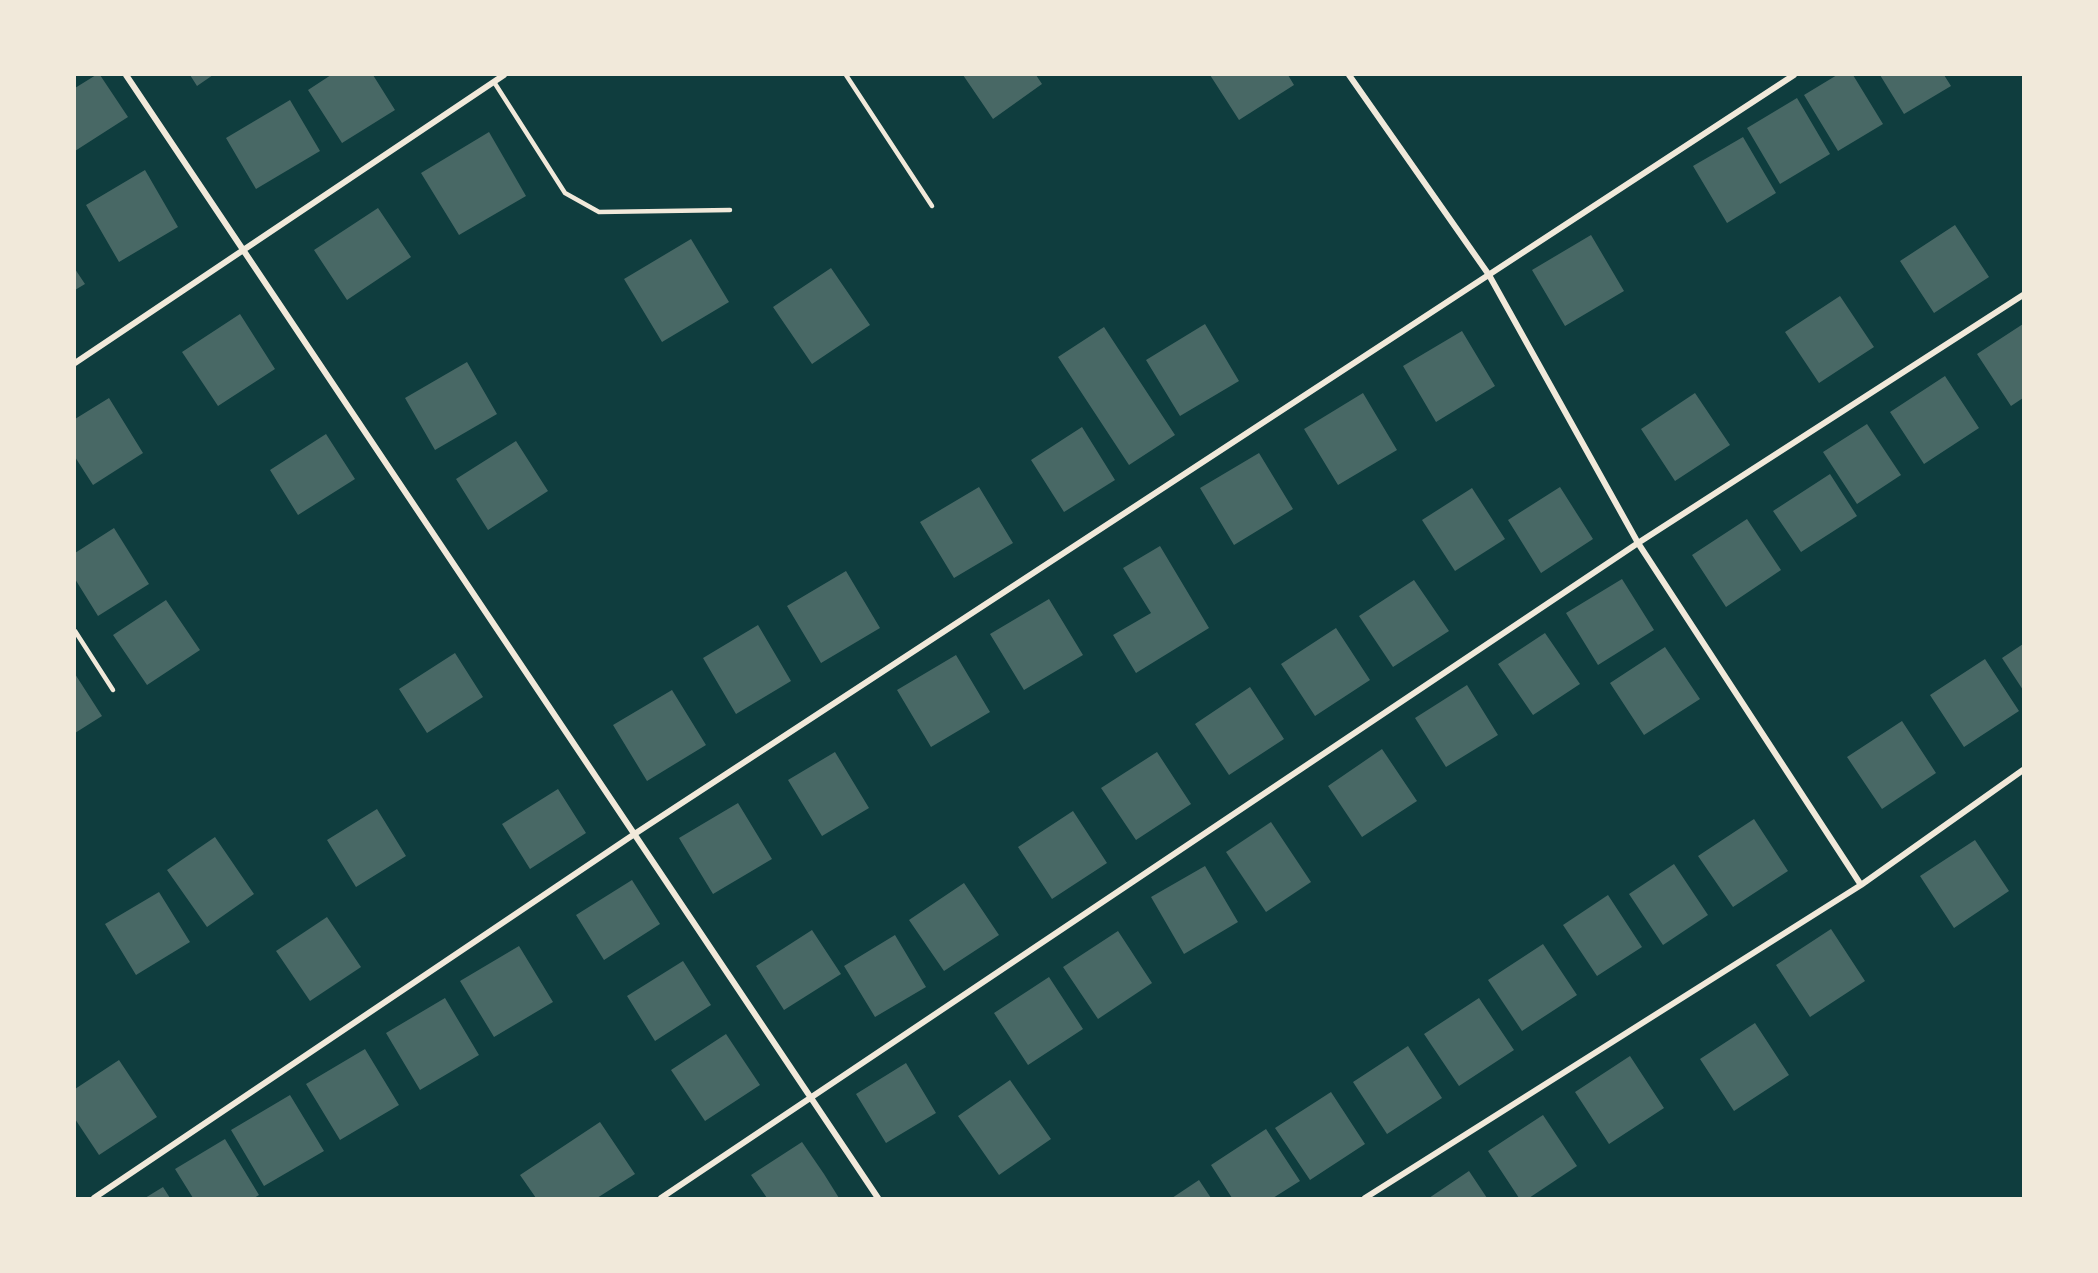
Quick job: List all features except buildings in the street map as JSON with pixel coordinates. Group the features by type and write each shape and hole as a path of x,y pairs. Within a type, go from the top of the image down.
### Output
{"street":[{"path":"126,75 878,1198"},
{"path":"75,363 504,75"},
{"path":"1349,75 1489,274 1638,543 1861,885"},
{"path":"94,1198 633,835 1794,75"},
{"path":"661,1198 1638,543 2023,295"},
{"path":"1365,1198 1861,885 2023,770"}],"lane":[{"path":"846,75 932,206"},
{"path":"494,82 565,193 599,212 730,210"},
{"path":"75,631 113,690"}]}
